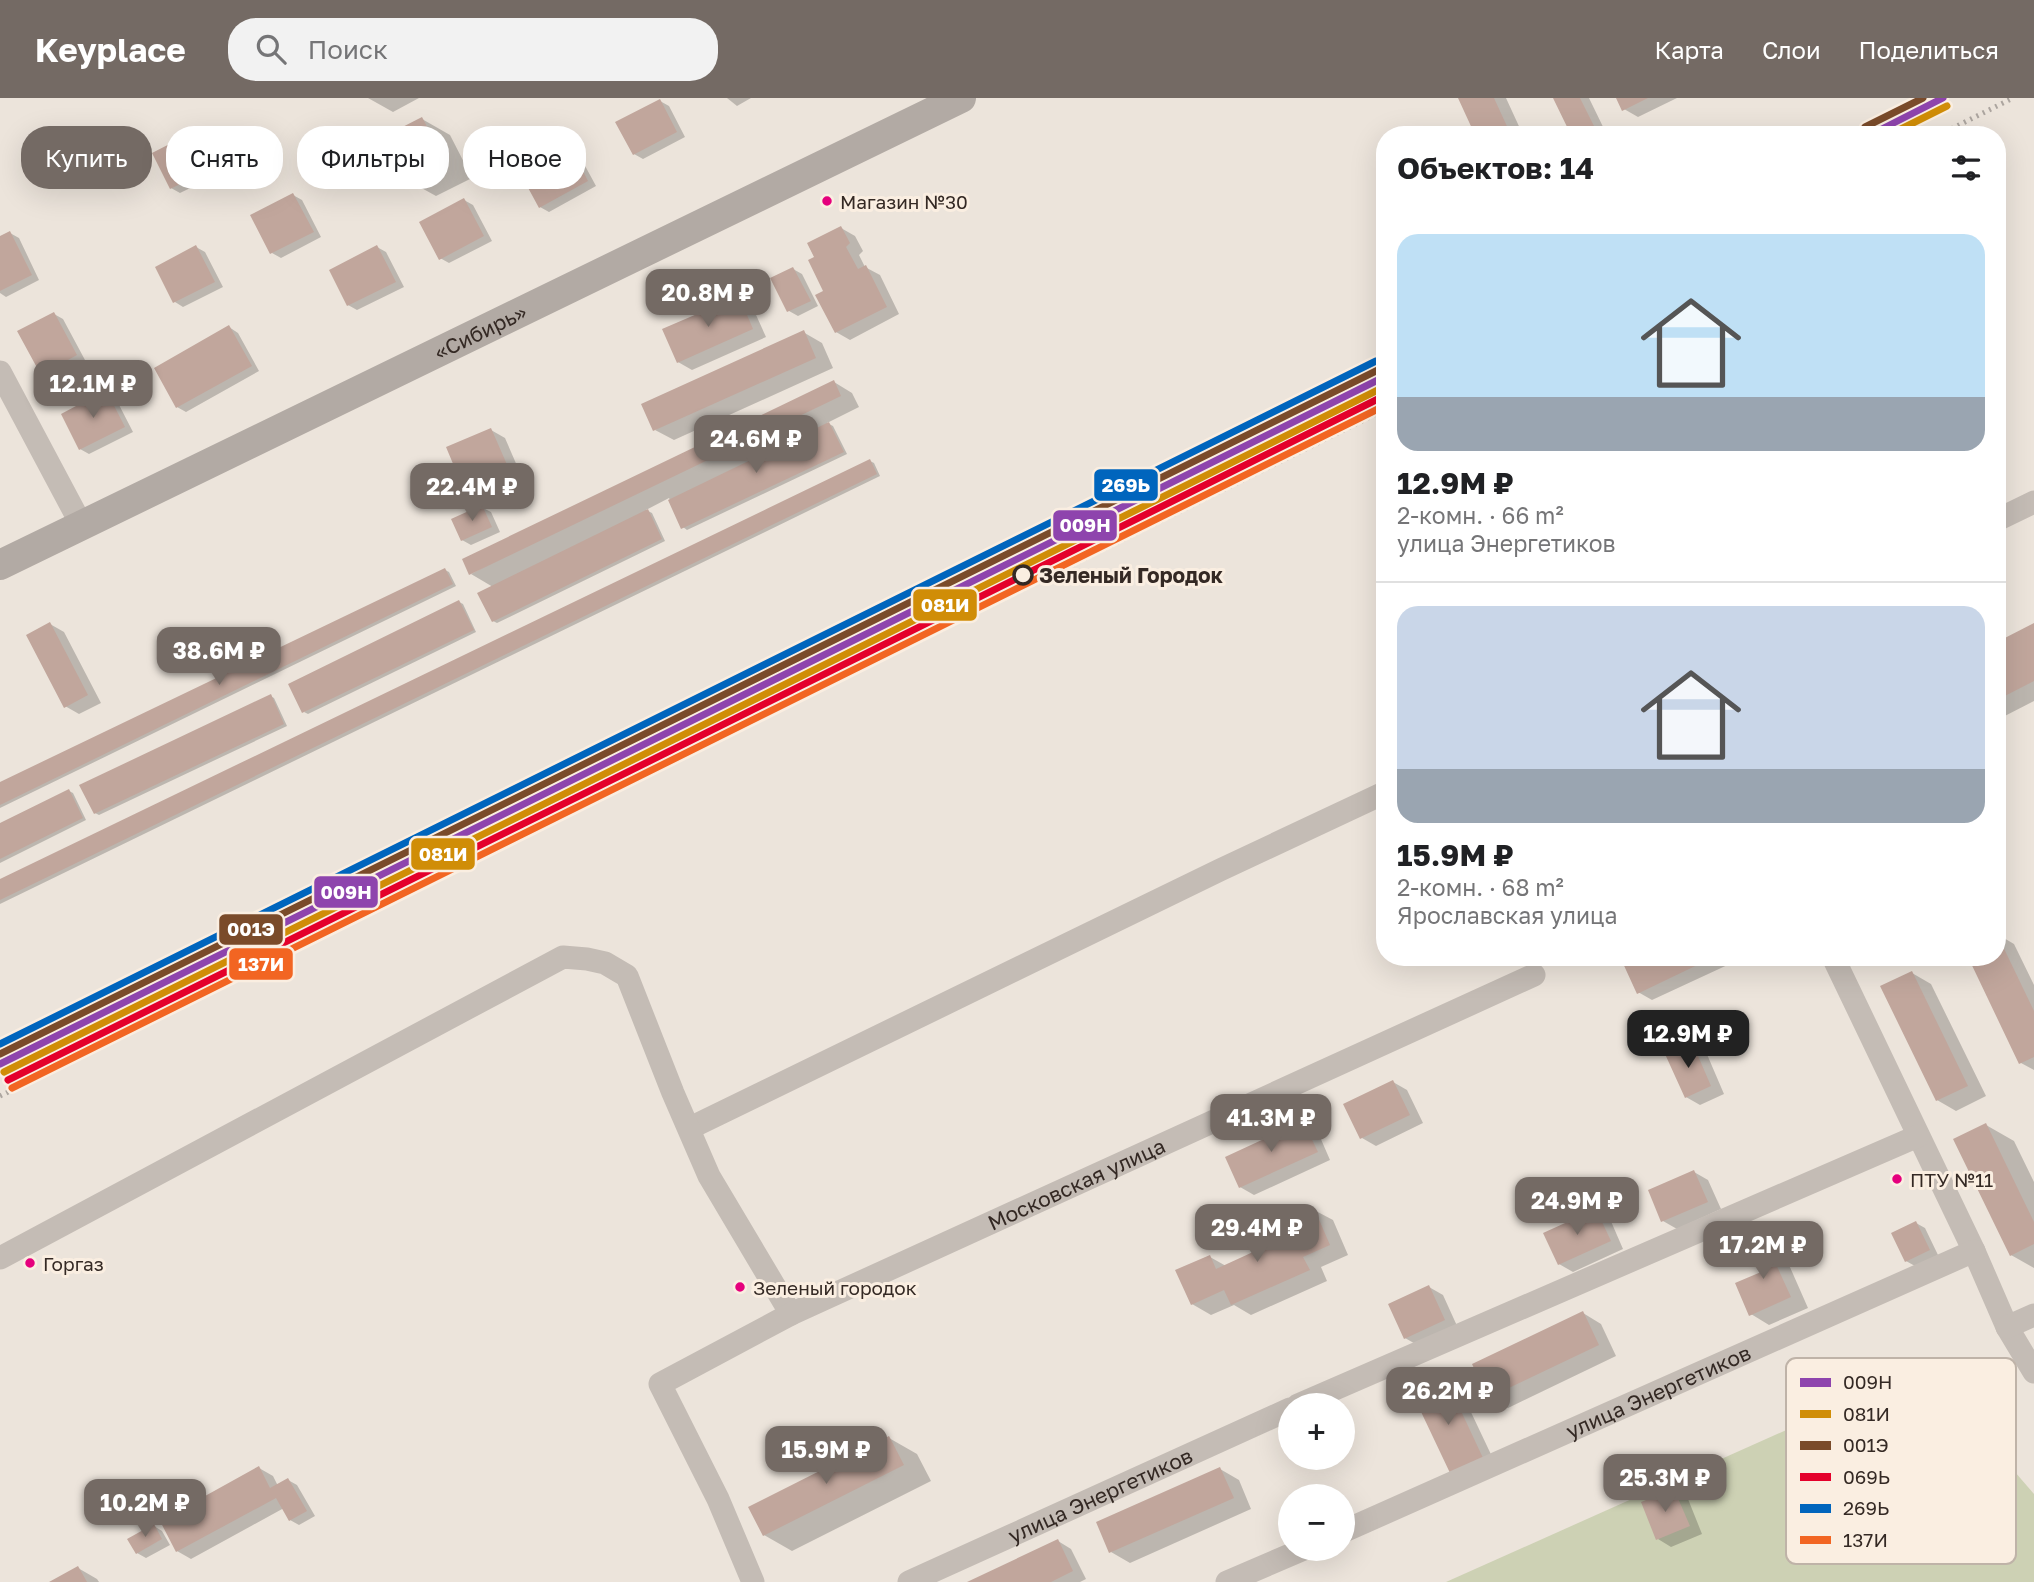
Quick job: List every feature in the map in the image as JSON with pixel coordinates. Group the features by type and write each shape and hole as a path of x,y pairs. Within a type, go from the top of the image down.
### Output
{"main road":[{"name":"«Сибирь»","path":"0,565 961,98"}],"street":[{"path":"0,372 82,526"},
{"path":"2006,516 2034,502"},
{"path":"690,1128 1376,797"},
{"path":"0,1258 563,957 605,963 627,976 709,1176 791,1314"},
{"path":"1837,966 1975,1251 2007,1327 2034,1373"},
{"name":"Московская улица","path":"753,1582 718,1499 660,1384 791,1314 1534,975"},
{"path":"1326,1393 1918,1136"},
{"name":"улица Энергетиков","path":"1355,1526 1975,1251"},
{"path":"2007,1327 2034,1315"},
{"name":"улица Энергетиков","path":"909,1582 1278,1414"},
{"path":"1227,1582 1278,1560"}],"green space":[{"path":"1786,1430 1786,1564 2016,1564 2016,1473 2034,1494 2034,1582 1446,1582"}],"building":[{"path":"1458,98 1494,98 1507,126 1471,126"},
{"path":"1553,98 1580,98 1594,126 1567,126"},
{"path":"1616,98 1648,98 1622,111"},
{"path":"660,99 677,132 633,155 615,122"},
{"path":"422,117 427,126 404,126"},
{"path":"166,146 166,181 152,153"},
{"path":"529,189 573,189 539,208"},
{"path":"293,193 314,232 270,254 250,215"},
{"path":"464,198 484,236 439,260 419,222"},
{"path":"841,226 850,243 846,247 858,269 866,265 887,307 835,333 815,295 823,291 808,260 814,257 807,243"},
{"path":"10,231 32,275 0,291 0,236"},
{"path":"196,245 215,282 173,303 155,267"},
{"path":"377,245 396,282 347,306 329,270"},
{"path":"793,267 811,301 787,312 770,278"},
{"path":"739,296 753,329 677,363 662,329"},
{"path":"54,312 77,355 41,375 17,331"},
{"path":"229,325 252,366 176,408 154,368"},
{"path":"804,330 816,358 653,431 641,404"},
{"path":"834,380 841,396 469,575 462,559"},
{"path":"106,390 125,427 79,450 61,414"},
{"path":"829,422 844,452 681,529 668,500"},
{"path":"491,428 515,483 469,502 446,447"},
{"path":"870,459 877,474 0,900 0,879"},
{"path":"482,505 492,527 461,541 451,519"},
{"path":"648,509 662,539 492,622 477,593"},
{"path":"445,568 453,584 0,805 0,782"},
{"path":"459,600 474,630 302,713 288,684"},
{"path":"50,622 88,695 64,708 26,635"},
{"path":"2034,623 2034,681 2006,695 2006,637"},
{"path":"271,694 284,724 94,814 79,785"},
{"path":"69,789 83,818 0,859 0,823"},
{"path":"2006,953 2034,1011 2034,1057 2019,1064 1972,966 2006,966"},
{"path":"1624,966 1695,966 1637,994"},
{"path":"1912,971 1968,1086 1936,1101 1880,986"},
{"path":"1692,1042 1711,1086 1685,1098 1665,1054"},
{"path":"1393,1080 1410,1115 1360,1139 1343,1104"},
{"path":"1303,1121 1318,1152 1239,1188 1225,1157"},
{"path":"1986,1123 2034,1222 2034,1244 2010,1256 1953,1139"},
{"path":"1694,1170 1708,1202 1661,1222 1648,1190"},
{"path":"1314,1208 1330,1245 1303,1257 1310,1270 1231,1305 1224,1290 1191,1305 1175,1270 1210,1255 1216,1269 1288,1236 1282,1222"},
{"path":"1596,1209 1611,1241 1558,1265 1543,1233"},
{"path":"1916,1221 1930,1250 1905,1262 1891,1233"},
{"path":"1763,1236 1791,1297 1749,1316 1735,1283 1761,1272 1748,1243"},
{"path":"1429,1285 1445,1320 1404,1339 1388,1304"},
{"path":"1583,1311 1599,1345 1488,1398 1472,1364"},
{"path":"1447,1381 1483,1458 1450,1473 1414,1397"},
{"path":"889,1436 904,1465 763,1536 748,1507"},
{"path":"259,1466 270,1488 288,1478 307,1511 289,1521 276,1498 176,1552 160,1521"},
{"path":"1220,1467 1234,1498 1109,1553 1096,1522"},
{"path":"1674,1489 1690,1526 1656,1540 1641,1502"},
{"path":"154,1524 162,1539 136,1554 127,1539"},
{"path":"1058,1539 1073,1571 1051,1582 967,1582"},
{"path":"78,1566 87,1582 49,1582"}],"railway":[{"path":"1957,126 2013,98"},
{"path":"0,1096 1376,414"}],"transit line":[{"name":"001Э","path":"1867,126 1923,98"},
{"name":"009Н","path":"1888,126 1943,98"},
{"name":"081И","path":"1907,126 1947,106"},
{"name":"269Ь","path":"0,1044 1376,361"},
{"name":"001Э","path":"0,1054 1376,371"},
{"name":"009Н","path":"0,1064 1376,381"},
{"name":"081И","path":"4,1072 1376,391"},
{"name":"069Ь","path":"8,1080 1376,400"},
{"name":"137И","path":"12,1088 1376,410"}],"place":[{"name":"Магазин №30","path":"827,201"},
{"name":"Зеленый Городок","path":"1023,575"},
{"name":"ПТУ №11","path":"1897,1179"},
{"name":"Горгаз","path":"30,1263"},
{"name":"Зеленый городок","path":"740,1287"}]}
